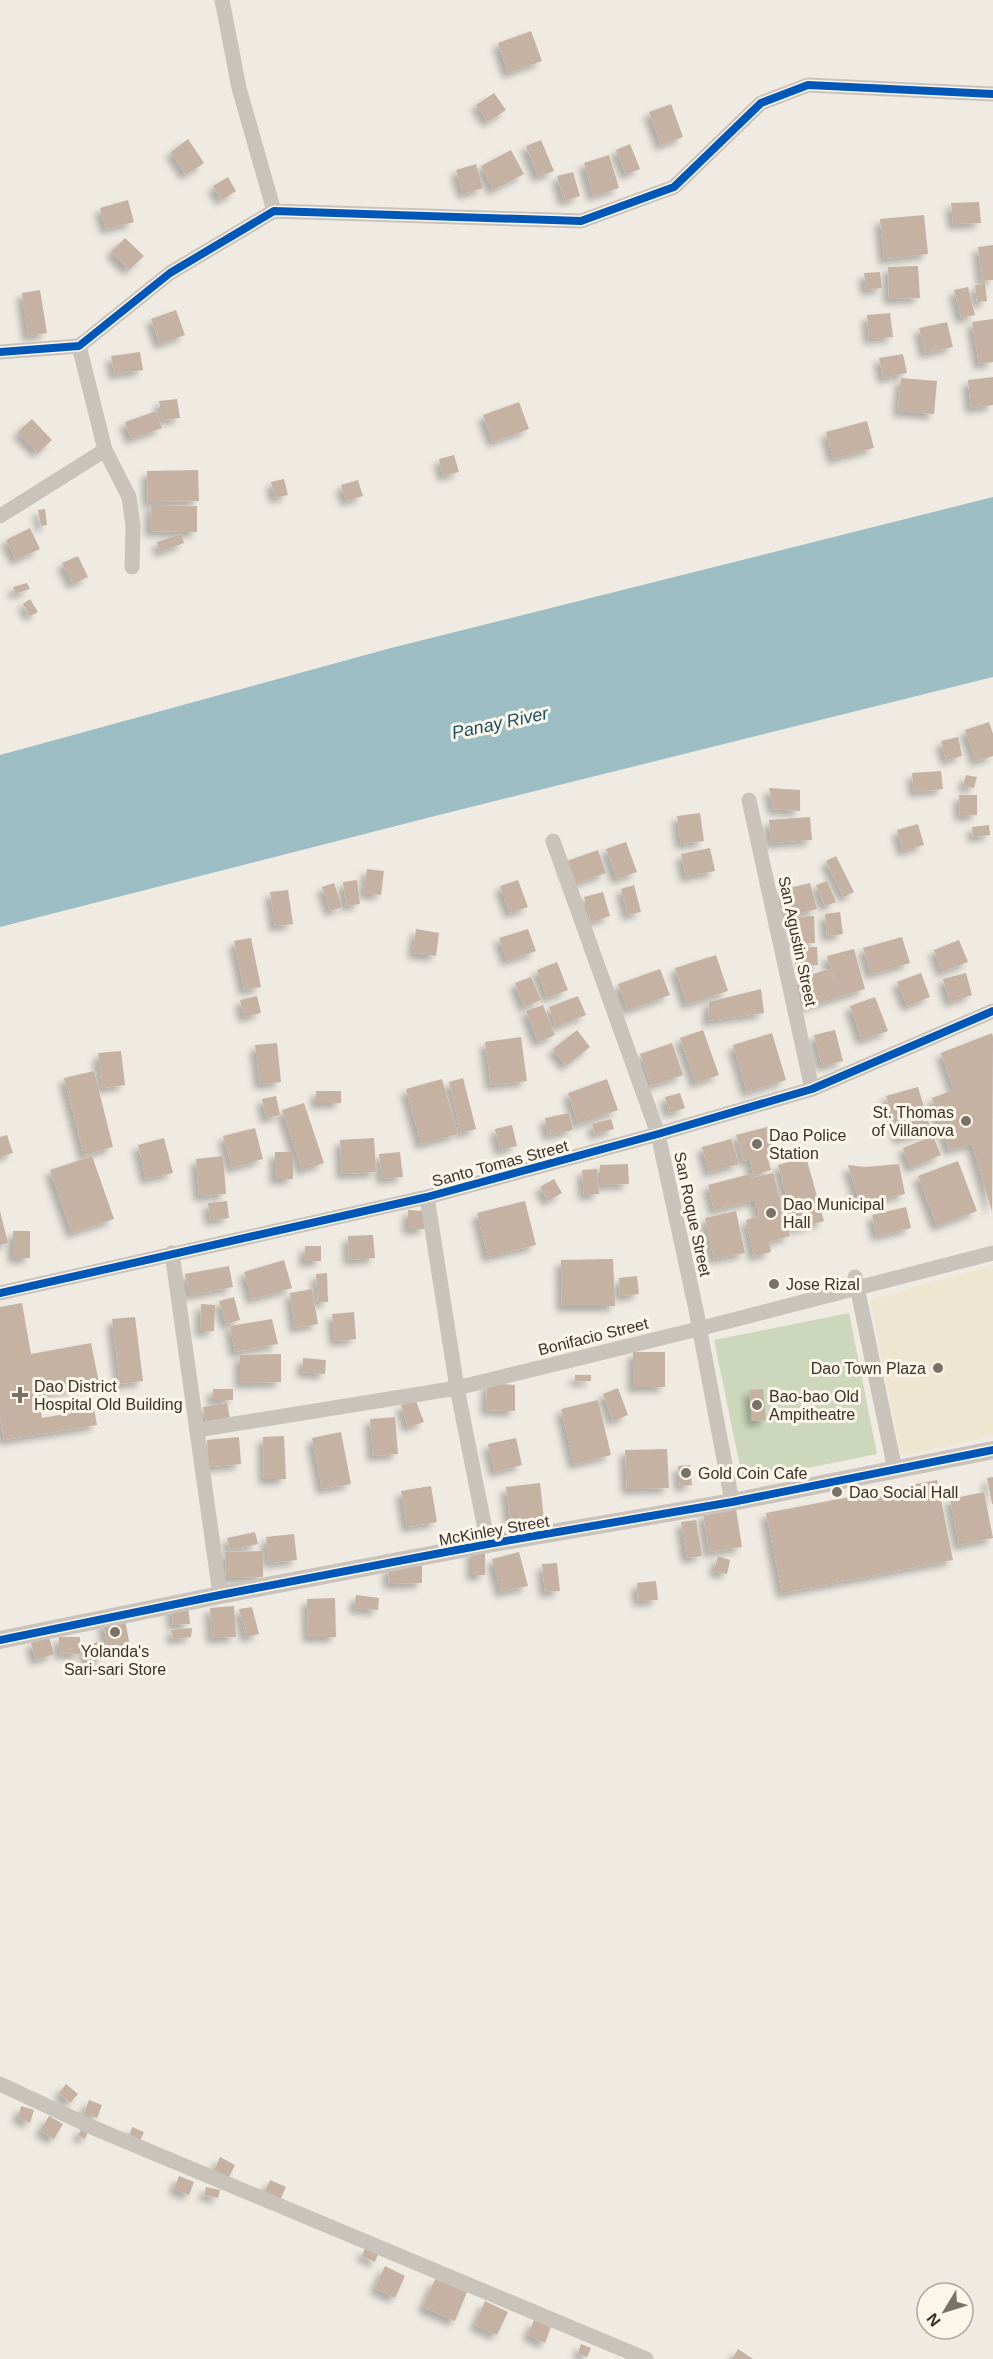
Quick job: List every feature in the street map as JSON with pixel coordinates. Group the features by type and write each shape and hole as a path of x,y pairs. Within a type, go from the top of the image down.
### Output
{"street":[{"path":"222,0 239,88 274,211"},
{"path":"0,352 79,346 170,273 274,211 581,221 674,187 760,103 808,85 993,94"},
{"path":"79,346 105,450 129,497 133,526 132,567"},
{"path":"0,516 105,450"},
{"name":"San Agustin Street","path":"749,800 812,1089"},
{"name":"San Roque Street","path":"552,840 658,1134 732,1503"},
{"name":"Santo Tomas Street","path":"0,1293 427,1197 658,1134 812,1089 993,1011"},
{"path":"427,1197 457,1388 488,1544"},
{"path":"172,1253 220,1595"},
{"name":"Bonifacio Street","path":"197,1430 457,1388 698,1329 856,1283 993,1253"},
{"path":"856,1283 895,1470"},
{"name":"McKinley Street","path":"0,1641 220,1595 488,1544 732,1503 993,1450"},
{"path":"0,2085 94,2128 646,2359"}],"green space":[{"path":"849,1313 877,1454 743,1481 714,1340"}],"shaded area":[{"name":"Dao Town Plaza","path":"993,1265 993,1436 901,1456 870,1300"}],"water":[{"name":"Panay River","path":"993,497 993,677 0,927 0,755 391,648"}],"building":[{"path":"531,31 542,61 508,73 498,43"},
{"path":"494,93 506,110 488,122 476,105"},
{"path":"671,104 683,137 661,145 649,112"},
{"path":"188,139 204,163 186,175 171,152"},
{"path":"541,140 554,171 538,177 526,146"},
{"path":"630,144 640,169 626,174 616,150"},
{"path":"511,150 524,174 493,190 481,166"},
{"path":"609,155 619,188 593,196 584,163"},
{"path":"476,164 483,188 463,194 456,170"},
{"path":"573,172 580,196 564,201 557,176"},
{"path":"228,177 236,191 221,200 213,186"},
{"path":"128,200 134,222 106,229 100,208"},
{"path":"979,202 981,223 953,224 951,203"},
{"path":"924,215 928,254 884,259 880,219"},
{"path":"125,238 144,256 129,270 111,252"},
{"path":"993,245 993,280 982,281 978,247"},
{"path":"918,266 920,298 889,299 888,267"},
{"path":"880,272 882,288 866,290 864,273"},
{"path":"985,284 987,301 977,302 975,285"},
{"path":"968,287 975,315 961,318 954,290"},
{"path":"40,290 47,333 28,336 22,293"},
{"path":"176,310 185,335 160,344 151,319"},
{"path":"890,313 893,337 869,339 867,315"},
{"path":"993,319 993,362 979,364 972,322"},
{"path":"947,322 953,347 925,353 919,328"},
{"path":"140,352 143,370 114,374 111,356"},
{"path":"903,354 907,373 883,378 879,358"},
{"path":"993,377 993,405 971,408 968,380"},
{"path":"901,378 937,381 934,414 898,411"},
{"path":"177,399 180,418 162,420 159,401"},
{"path":"519,402 529,429 493,442 483,415"},
{"path":"156,411 162,428 131,439 125,422"},
{"path":"32,419 52,440 38,453 18,432"},
{"path":"867,421 874,448 833,459 826,432"},
{"path":"454,455 459,472 443,476 439,459"},
{"path":"198,470 199,501 148,502 147,471"},
{"path":"284,479 288,495 275,498 271,482"},
{"path":"358,480 363,496 346,501 341,485"},
{"path":"151,505 197,506 197,532 150,531"},
{"path":"45,509 47,525 41,526 38,510"},
{"path":"30,528 40,549 16,560 6,540"},
{"path":"181,534 184,543 160,552 157,542"},
{"path":"78,556 88,577 73,584 62,563"},
{"path":"27,583 30,589 15,594 13,587"},
{"path":"30,599 38,612 30,616 23,604"},
{"path":"989,722 993,734 993,756 976,761 965,730"},
{"path":"958,737 962,756 946,760 941,741"},
{"path":"941,771 943,789 914,792 912,773"},
{"path":"966,775 977,777 974,788 963,786"},
{"path":"769,788 800,790 800,811 773,809"},
{"path":"959,795 977,795 977,815 960,816"},
{"path":"700,813 704,841 681,844 677,816"},
{"path":"810,817 812,840 771,843 769,820"},
{"path":"918,824 924,845 903,851 897,830"},
{"path":"989,825 990,835 973,837 972,827"},
{"path":"626,842 637,872 617,879 606,849"},
{"path":"710,848 715,871 686,877 681,854"},
{"path":"598,850 606,873 572,885 564,862"},
{"path":"836,856 854,892 844,897 826,861"},
{"path":"367,869 384,871 381,895 364,893"},
{"path":"357,880 360,904 346,906 343,882"},
{"path":"518,880 528,907 510,913 500,886"},
{"path":"827,881 836,902 825,906 816,885"},
{"path":"334,883 342,907 330,911 322,887"},
{"path":"810,883 817,909 788,916 781,890"},
{"path":"634,885 641,912 628,915 621,889"},
{"path":"288,890 293,924 275,926 270,892"},
{"path":"603,892 610,916 591,922 584,897"},
{"path":"840,912 843,934 827,936 825,914"},
{"path":"814,916 815,943 794,944 793,917"},
{"path":"416,929 439,933 436,956 413,953"},
{"path":"528,929 536,951 507,961 499,938"},
{"path":"902,937 910,963 871,974 863,948"},
{"path":"251,938 261,987 244,990 234,941"},
{"path":"959,940 968,962 942,972 934,950"},
{"path":"801,947 817,947 818,965 802,965"},
{"path":"854,949 865,989 806,1007 797,979 829,969 837,991 827,956"},
{"path":"716,955 728,991 687,1004 675,968"},
{"path":"557,962 568,990 547,998 537,970"},
{"path":"660,969 670,995 628,1010 618,984"},
{"path":"921,973 930,997 907,1006 897,982"},
{"path":"966,973 972,995 950,1002 943,979"},
{"path":"531,977 541,1000 524,1007 515,983"},
{"path":"761,989 764,1013 708,1021 709,1002"},
{"path":"257,996 261,1013 244,1017 240,1000"},
{"path":"578,996 586,1015 556,1027 549,1007"},
{"path":"875,997 888,1031 862,1040 850,1006"},
{"path":"543,1005 555,1035 538,1042 526,1011"},
{"path":"577,1030 590,1047 566,1066 553,1049"},
{"path":"703,1030 719,1075 696,1083 680,1038"},
{"path":"835,1030 843,1061 822,1066 814,1035"},
{"path":"772,1033 786,1080 747,1092 733,1045"},
{"name":"St. Thomas of Villanova","path":"992,1033 992,1212 972,1144 949,1150 932,1098 954,1090 941,1053"},
{"path":"521,1037 527,1081 491,1085 485,1042"},
{"path":"277,1043 281,1082 260,1084 255,1045"},
{"path":"672,1043 683,1075 651,1086 640,1054"},
{"path":"121,1051 125,1085 102,1088 98,1053"},
{"path":"94,1071 113,1147 84,1155 64,1078"},
{"path":"463,1078 476,1129 461,1133 449,1082"},
{"path":"442,1079 458,1134 421,1144 406,1089"},
{"path":"607,1079 618,1110 578,1124 568,1093"},
{"path":"918,1087 931,1130 899,1139 886,1096"},
{"path":"316,1091 341,1091 341,1103 316,1103"},
{"path":"680,1093 685,1108 669,1113 665,1097"},
{"path":"276,1096 280,1115 266,1118 262,1099"},
{"path":"304,1103 324,1163 302,1170 282,1110"},
{"path":"569,1113 573,1130 548,1135 545,1118"},
{"path":"611,1119 614,1129 595,1134 592,1124"},
{"path":"512,1125 517,1146 500,1150 495,1129"},
{"name":"Dao Police Station","path":"771,1126 777,1152 767,1155 771,1170 753,1175 750,1159 743,1161 736,1135"},
{"path":"255,1128 263,1159 232,1168 223,1136"},
{"path":"7,1135 13,1153 0,1157 0,1137"},
{"path":"933,1136 941,1155 911,1168 903,1148"},
{"path":"164,1138 173,1173 146,1179 138,1145"},
{"path":"374,1138 376,1172 342,1174 340,1140"},
{"path":"731,1139 739,1164 709,1172 702,1147"},
{"path":"275,1152 293,1152 293,1179 275,1179"},
{"path":"400,1152 403,1177 382,1179 379,1154"},
{"path":"92,1156 114,1219 72,1233 50,1170"},
{"path":"223,1156 226,1194 199,1196 196,1159"},
{"path":"806,1157 824,1221 795,1229 778,1165"},
{"path":"958,1161 977,1211 937,1226 918,1176"},
{"path":"628,1164 629,1184 600,1185 600,1165"},
{"path":"899,1164 905,1194 860,1204 848,1165 865,1167"},
{"path":"597,1169 599,1194 584,1195 582,1170"},
{"name":"Dao Municipal Hall","path":"773,1173 790,1236 769,1242 771,1252 754,1256 746,1220 759,1216 755,1200 714,1210 708,1185 750,1174 751,1178"},
{"path":"554,1179 562,1193 548,1201 540,1187"},
{"path":"227,1201 229,1218 210,1220 208,1203"},
{"path":"525,1201 536,1245 488,1257 477,1213"},
{"path":"906,1207 911,1228 877,1236 872,1215"},
{"path":"408,1210 425,1211 425,1229 408,1229"},
{"path":"0,1211 8,1243 0,1245"},
{"path":"736,1211 745,1253 714,1259 705,1218"},
{"path":"13,1231 30,1231 30,1258 13,1258"},
{"path":"373,1235 375,1258 349,1260 348,1236"},
{"path":"305,1246 321,1246 321,1261 304,1261"},
{"path":"613,1259 615,1306 562,1306 561,1260"},
{"path":"284,1260 292,1288 252,1299 244,1272"},
{"path":"229,1266 233,1287 190,1295 185,1274"},
{"path":"327,1273 328,1302 318,1302 316,1274"},
{"path":"637,1276 639,1294 620,1296 619,1278"},
{"path":"312,1289 318,1324 295,1328 290,1293"},
{"path":"234,1297 240,1320 226,1324 219,1301"},
{"path":"22,1303 31,1354 91,1343 99,1383 38,1395 42,1418 94,1409 97,1425 4,1440 0,1419 0,1307"},
{"path":"201,1304 215,1305 214,1331 200,1331"},
{"path":"354,1312 356,1339 335,1341 332,1314"},
{"path":"135,1317 143,1381 120,1384 112,1319"},
{"path":"272,1319 278,1344 235,1352 230,1326"},
{"path":"633,1352 665,1352 665,1387 633,1387"},
{"path":"281,1354 281,1382 240,1383 240,1355"},
{"path":"303,1358 326,1360 325,1374 302,1372"},
{"path":"575,1375 591,1375 591,1381 575,1381"},
{"path":"487,1383 515,1385 515,1411 486,1410"},
{"path":"618,1388 628,1415 613,1421 603,1394"},
{"path":"213,1389 233,1389 233,1400 212,1400"},
{"name":"Bao-bao Old Ampitheatre","path":"763,1389 766,1420 752,1421 749,1390"},
{"path":"598,1400 611,1455 574,1464 561,1409"},
{"path":"416,1401 424,1422 408,1427 401,1405"},
{"path":"227,1403 230,1419 206,1423 203,1407"},
{"path":"395,1417 398,1454 373,1456 370,1419"},
{"path":"341,1432 351,1484 322,1489 312,1438"},
{"path":"284,1436 286,1479 264,1479 263,1437"},
{"path":"239,1437 241,1464 209,1467 207,1440"},
{"path":"516,1438 522,1465 495,1472 488,1444"},
{"path":"667,1449 669,1488 627,1489 625,1450"},
{"path":"690,1465 692,1485 680,1486 678,1466"},
{"path":"993,1477 993,1504 992,1504 987,1478"},
{"name":"Dao Social Hall","path":"937,1480 953,1560 782,1593 766,1513"},
{"path":"540,1483 544,1519 510,1523 506,1487"},
{"path":"431,1486 437,1522 407,1527 401,1491"},
{"path":"984,1492 993,1538 959,1545 950,1499"},
{"path":"736,1509 742,1547 709,1552 703,1514"},
{"path":"696,1520 702,1556 687,1558 681,1522"},
{"path":"255,1532 258,1544 230,1550 227,1538"},
{"path":"294,1534 297,1560 269,1563 266,1537"},
{"path":"472,1550 485,1550 485,1575 472,1575"},
{"path":"263,1551 263,1577 226,1578 225,1552"},
{"path":"519,1552 528,1586 501,1592 492,1559"},
{"path":"718,1556 730,1560 727,1574 714,1571"},
{"path":"557,1563 560,1591 545,1592 542,1564"},
{"path":"422,1566 422,1583 389,1584 388,1567"},
{"path":"656,1581 658,1600 638,1601 637,1583"},
{"path":"356,1595 379,1598 378,1610 354,1608"},
{"path":"335,1598 336,1637 308,1637 307,1599"},
{"path":"188,1605 190,1624 173,1625 171,1606"},
{"path":"234,1606 236,1637 212,1638 210,1608"},
{"path":"252,1607 259,1634 246,1637 239,1609"},
{"path":"125,1619 130,1647 108,1650 103,1623"},
{"path":"192,1628 191,1637 173,1639 171,1630"},
{"path":"49,1637 54,1654 36,1660 31,1643"},
{"path":"59,1637 80,1637 80,1654 59,1653"},
{"path":"98,1642 103,1658 88,1663 83,1646"},
{"path":"66,2084 78,2094 70,2103 59,2093"},
{"path":"89,2100 102,2105 97,2118 84,2113"},
{"path":"21,2106 34,2110 30,2123 18,2118"},
{"path":"49,2116 63,2124 54,2139 40,2131"},
{"path":"82,2127 89,2130 85,2139 78,2136"},
{"path":"132,2127 144,2132 140,2141 129,2137"},
{"path":"220,2157 235,2165 229,2177 214,2171"},
{"path":"179,2176 194,2182 189,2195 174,2189"},
{"path":"270,2180 286,2187 280,2200 264,2193"},
{"path":"206,2187 220,2190 218,2198 204,2195"},
{"path":"365,2248 378,2254 375,2262 362,2256"},
{"path":"385,2266 405,2276 395,2298 375,2288"},
{"path":"435,2279 467,2292 455,2321 423,2307"},
{"path":"485,2301 508,2312 497,2335 475,2325"},
{"path":"534,2320 551,2327 545,2343 528,2335"},
{"path":"581,2344 591,2348 587,2357 578,2353"},
{"path":"738,2349 753,2359 732,2359"}],"cycle path":[{"path":"0,352 79,346 170,273 274,211 581,221 674,187 761,103 808,85 993,94"},
{"path":"0,1293 427,1197 658,1134 812,1089 993,1011"},
{"path":"0,1640 220,1595 488,1544 732,1502 993,1450"}],"place":[{"name":"St. Thomas of Villanova","path":"966,1121"},
{"name":"Dao Police Station","path":"757,1144"},
{"name":"Dao Municipal Hall","path":"771,1213"},
{"name":"Jose Rizal","path":"774,1284"},
{"name":"Dao Town Plaza","path":"938,1368"},
{"name":"Dao District Hospital Old Building","path":"20,1395"},
{"name":"Bao-bao Old Ampitheatre","path":"757,1405"},
{"name":"Gold Coin Cafe","path":"686,1473"},
{"name":"Dao Social Hall","path":"837,1492"},
{"name":"Yolanda's Sari-sari Store","path":"115,1632"}]}
